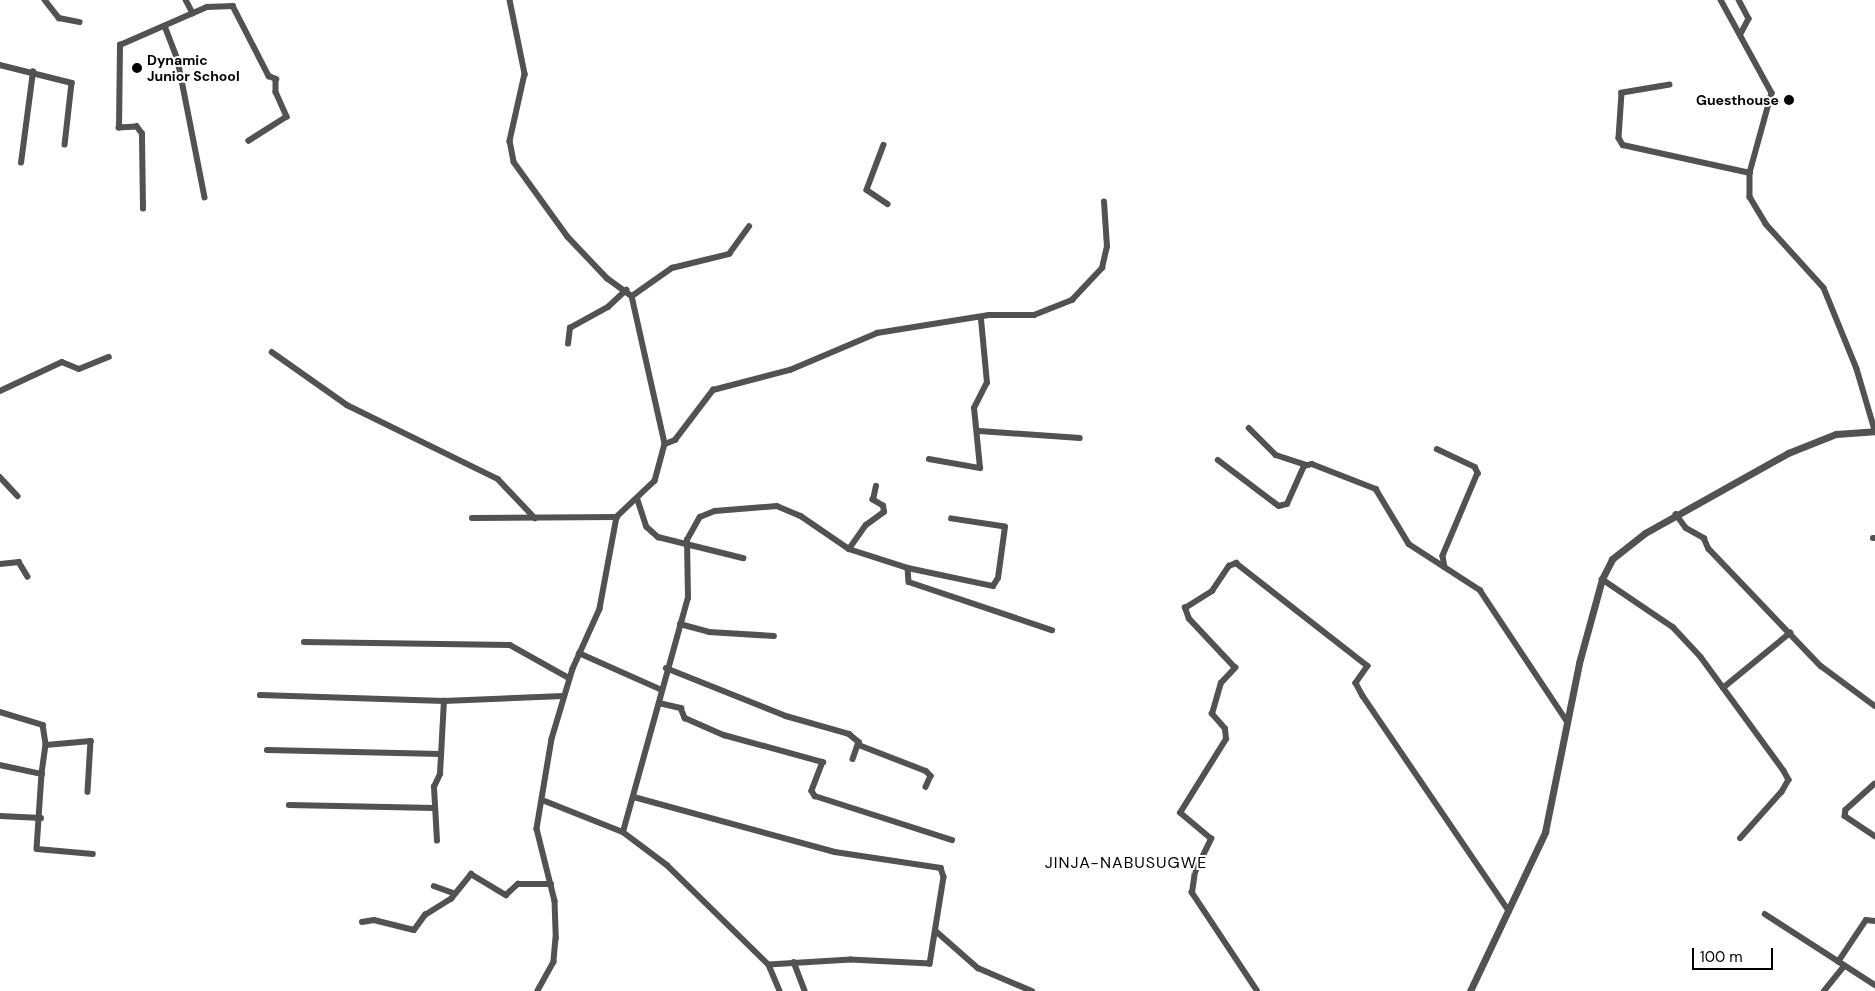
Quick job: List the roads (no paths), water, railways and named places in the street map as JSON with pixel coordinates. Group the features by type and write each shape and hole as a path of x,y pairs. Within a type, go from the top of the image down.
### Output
{"street":[{"path":"46,0 59,18 80,22"},
{"path":"186,0 193,13"},
{"path":"472,518 617,517 638,500 659,475 665,444 632,296 568,237 514,162 510,141 525,74 510,0"},
{"path":"1470,991 1509,910 1549,818 1567,720 1602,579 1619,551 1676,514 1820,439 1875,430 1857,369 1824,288 1758,212 1750,197 1750,173 1772,94 1721,0"},
{"path":"1740,0 1749,19 1741,34"},
{"path":"143,209 142,134 137,127 119,128 120,45 218,4 233,6 269,76 276,79 286,119 250,142"},
{"path":"165,26 178,60 183,104 205,198"},
{"path":"0,65 33,72 74,85 65,145"},
{"path":"21,163 33,72"},
{"path":"1670,85 1622,93 1619,138 1623,145 1750,173"},
{"path":"884,145 867,188 888,204"},
{"path":"665,444 675,440 713,390 790,370 877,333 1043,313 1081,294 1105,257 1104,202"},
{"path":"632,296 672,268 729,254 749,226"},
{"path":"568,344 570,328 626,290"},
{"path":"928,459 979,469 978,431 974,408 987,378 981,319"},
{"path":"272,352 347,404 498,479 535,518"},
{"path":"0,391 62,362 79,369 109,357"},
{"path":"1249,428 1281,458 1376,488 1409,544 1480,590 1567,720"},
{"path":"978,431 1080,438"},
{"path":"1437,449 1475,467 1478,473 1443,556 1445,567"},
{"path":"1218,460 1279,506 1287,504 1306,465"},
{"path":"0,477 18,496"},
{"path":"849,549 866,526 884,512 883,506 873,500 876,486"},
{"path":"638,500 647,527 658,538 688,547 744,558"},
{"path":"623,832 659,703 660,689 688,598 687,540 700,518 715,512 777,506 801,516 849,549 908,568 993,586 998,578 1005,527 952,519"},
{"path":"1676,514 1686,528 1704,538 1708,549 1832,676 1875,706"},
{"path":"538,991 554,962 551,884 537,829 545,801 545,777 563,696 579,653 600,608 617,517"},
{"path":"0,564 19,562 28,578"},
{"path":"1257,991 1192,892 1195,872 1211,839 1180,813 1226,739 1224,729 1212,714 1221,683 1234,668 1189,619 1185,608 1212,591 1229,566 1236,563 1368,666 1356,680 1362,696 1509,910"},
{"path":"908,568 909,582 1052,630"},
{"path":"1602,579 1673,628 1723,688 1788,780 1741,838"},
{"path":"680,624 709,632 774,636"},
{"path":"1723,688 1790,633"},
{"path":"304,642 510,646 569,678"},
{"path":"579,653 660,689"},
{"path":"666,668 786,716 849,734 859,745 926,771 931,776 926,787"},
{"path":"260,695 444,701 563,696"},
{"path":"437,841 434,808 441,754 444,701"},
{"path":"659,703 681,708 685,718 724,735 823,762 812,790 815,796 952,840"},
{"path":"0,712 43,725 46,745 37,849 93,854"},
{"path":"46,745 91,741 88,792"},
{"path":"853,759 859,745"},
{"path":"267,750 441,754"},
{"path":"0,765 42,774"},
{"path":"1875,784 1846,810 1845,816 1875,836"},
{"path":"634,797 835,852 941,868 944,877 930,964 924,966 850,960 769,965"},
{"path":"545,801 623,832 667,865 769,965 780,991"},
{"path":"289,805 434,808"},
{"path":"0,816 41,818"},
{"path":"362,922 414,930 424,915 454,893 471,874 506,895 518,884 551,884"},
{"path":"434,886 454,893"},
{"path":"1765,914 1875,985"},
{"path":"1824,991 1866,920 1875,921"},
{"path":"936,931 978,968 1032,991"},
{"path":"794,962 805,991"}],"place":[{"name":"Dynamic Junior School","path":"137,68"},
{"name":"Guesthouse","path":"1789,100"}],"district":[{"name":"JINJA-NABUSUGWE","path":"1126,863"}]}
